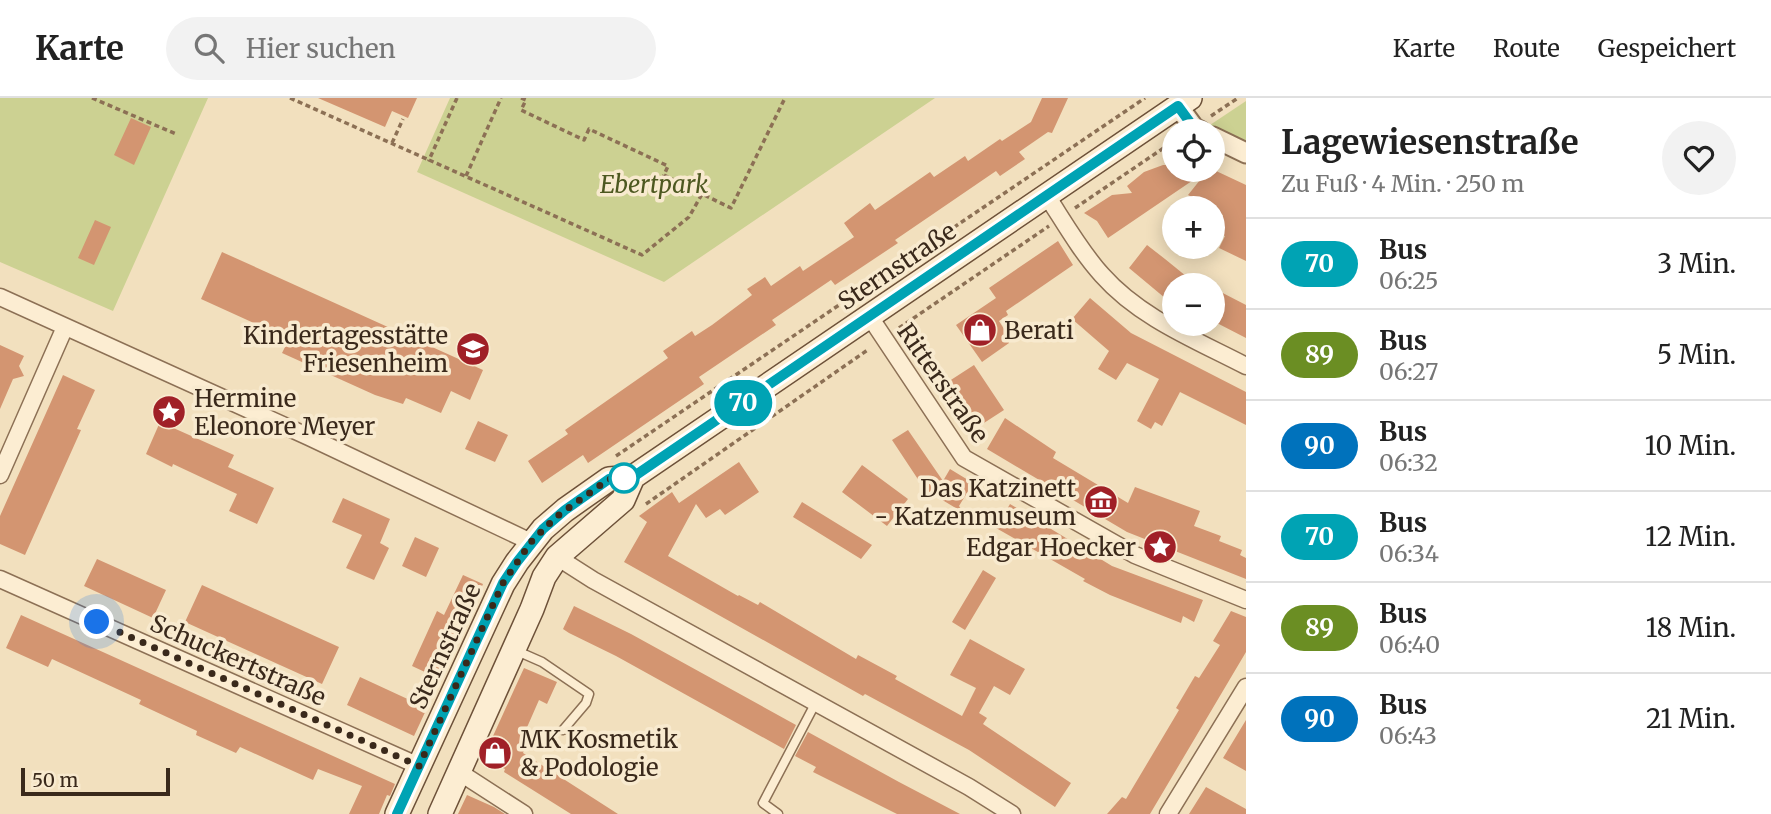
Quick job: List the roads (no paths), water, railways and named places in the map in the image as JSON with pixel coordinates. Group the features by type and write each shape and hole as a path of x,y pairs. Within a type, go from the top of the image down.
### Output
{"main road":[{"name":"Sternstraße","path":"397,814 503,583 531,542 556,517 609,479 633,477 1184,102"},
{"name":"Sternstraße","path":"440,814 544,577 557,557 623,500 633,477"},
{"path":"531,542 557,557"},
{"path":"419,766 459,772"}],"street":[{"path":"1184,102 1192,119"},
{"path":"1225,143 1246,153"},
{"path":"1046,196 1101,274 1129,301 1159,321 1246,366"},
{"path":"0,297 290,428 531,542"},
{"name":"Ritterstraße","path":"870,317 964,458 1135,555 1246,600"},
{"path":"0,475 65,327"},
{"path":"557,557 593,580 815,704 969,787 1012,814"},
{"name":"Schuckertstraße","path":"0,579 419,766"},
{"path":"1168,814 1246,687"},
{"path":"459,772 524,814"}],"lane":[{"path":"514,650 542,662 589,694 586,702 563,730"},
{"path":"778,814 763,803 815,704"}],"place":[{"name":"Berati","path":"980,330"},
{"name":"Kindertagesstätte Friesenheim","path":"473,349"},
{"name":"Hermine Eleonore Meyer","path":"169,412"},
{"name":"Das Katzinett - Katzenmuseum","path":"1101,502"},
{"name":"Edgar Hoecker","path":"1160,547"},
{"name":"MK Kosmetik & Podologie","path":"495,753"}],"park label":[{"name":"Ebertpark","path":"654,184"}]}
